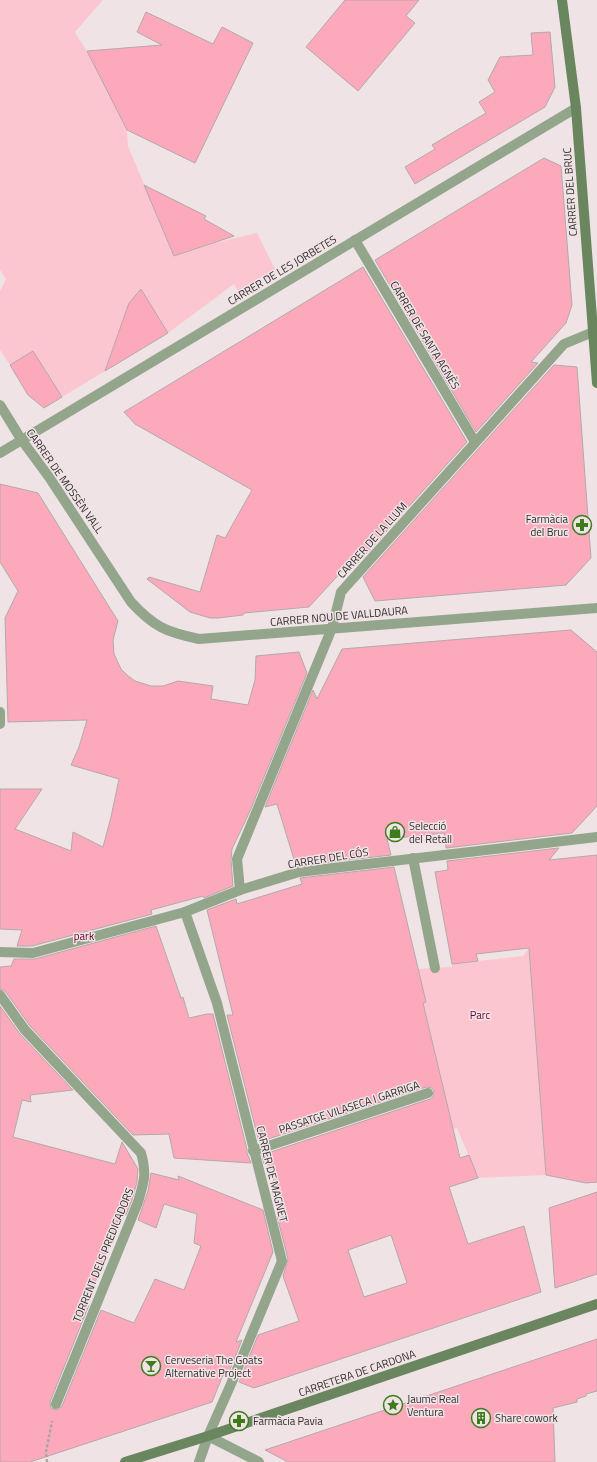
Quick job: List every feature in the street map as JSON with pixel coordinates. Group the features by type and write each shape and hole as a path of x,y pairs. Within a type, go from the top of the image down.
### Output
{"main road":[{"name":"CARRER DEL BRUC","path":"562,0 576,108 595,332 597,384"},
{"name":"CARRETERA DE CARDONA","path":"125,1462 208,1436 597,1304"}],"street":[{"name":"CARRER DE LES JORBETES","path":"0,453 21,439 576,108"},
{"name":"CARRER DE SANTA AGNÈS","path":"355,240 475,442"},
{"name":"CARRER DE LA LLUM","path":"240,890 238,859 332,628 341,592 564,344 595,332"},
{"name":"CARRER DE MOSSÈN VALL","path":"0,405 21,439 49,477 112,571"},
{"name":"CARRER NOU DE VALLDAURA","path":"112,571 131,602 144,617 160,627 176,634 199,639 597,608"},
{"path":"0,712 0,724"},
{"name":"CARRER DEL CÓS","path":"0,952 33,953 185,912 240,890 299,872 597,837"},
{"path":"413,858 435,968"},
{"name":"CARRER DE MAGNET","path":"185,912 217,1003 282,1261 198,1462"},
{"name":"TORRENT DELS PREDICADORS","path":"0,995 25,1030 142,1153 145,1167 144,1182 138,1202 56,1404"},
{"name":"PASSATGE VILASECA I GARRIGA","path":"254,1151 428,1093"},
{"path":"208,1436 258,1462"}],"path":[{"path":"47,1462 46,1452 56,1404"}],"green space":[{"path":"0,0 103,0 75,32 89,55 127,130 128,146 174,256 214,243 257,233 275,269 238,291 234,284 168,333 141,289 129,303 105,371 62,397 33,351 10,365 0,350 0,291 6,279 0,270"},
{"name":"Parc","path":"530,947 546,1175 478,1178 457,1128 453,1129 423,1003 426,1002 418,969 452,967 452,964 523,956"}],"building":[{"path":"345,0 419,0 406,16 415,23 358,91 306,47"},
{"path":"146,12 213,44 222,27 253,43 195,163 127,130 87,51 162,45 137,32"},
{"path":"550,32 555,87 545,107 415,184 405,167 435,149 432,145 486,113 479,102 495,92 488,80 500,57 533,55 531,33"},
{"path":"544,158 561,166 572,305 566,323 531,362 538,363 476,432 375,260"},
{"path":"144,185 206,216 204,219 234,236 174,256"},
{"path":"363,267 467,442 357,564 354,558 309,607 244,613 243,615 218,618 210,618 190,612 147,579 149,577 200,592 217,535 225,538 252,490 135,424 124,412"},
{"path":"141,289 168,333 105,371 129,303"},
{"path":"33,351 62,397 44,408 28,395 10,365"},
{"path":"554,365 577,367 591,558 566,585 375,601 363,577"},
{"path":"0,484 38,493 118,621 113,640 114,654 121,669 135,681 151,686 163,686 178,681 213,686 211,699 248,705 255,680 256,656 299,652 307,673 250,811 232,849 231,860 233,886 204,898 203,896 151,910 152,914 32,946 17,946 22,930 0,929 0,789 42,789 15,829 71,851 73,832 103,847 119,779 71,765 79,747 87,720 8,722 5,618 18,591 0,562"},
{"path":"571,630 597,652 597,806 572,833 446,848 444,833 387,839 391,855 296,866 277,804 265,807 313,690 317,699 342,649"},
{"path":"559,848 549,860 597,855 597,1182 586,1183 546,1175 529,948 476,954 478,961 452,964 435,872 448,870 447,861"},
{"path":"394,867 426,1002 423,1003 460,1158 469,1155 478,1178 449,1187 468,1244 524,1226 541,1292 254,1388 239,1382 258,1335 299,1321 283,1276 288,1259 277,1216 283,1218 270,1165 264,1164 262,1155 430,1099 433,1097 434,1091 432,1088 426,1087 259,1142 227,1015 233,1015 207,910 236,899 237,904 302,884 300,878","holes":["391,1235 407,1283 364,1297 348,1250"]},
{"path":"156,926 181,998 183,997 189,1018 213,1014 247,1153 251,1163 174,1158 169,1134 133,1135 30,1026 5,991 0,989 0,967 11,966 14,959 35,959"},
{"path":"0,1006 20,1034 73,1090 30,1095 31,1102 22,1100 13,1137 115,1164 122,1142 138,1169 137,1182 132,1200 126,1215 121,1214 87,1304 89,1305 50,1402 51,1408 57,1410 62,1406 101,1310 134,1323 155,1279 184,1290 201,1246 194,1243 197,1214 164,1204 156,1228 138,1220 148,1191 151,1173 179,1180 178,1176 263,1210 273,1252 236,1342 242,1340 227,1377 223,1375 212,1402 30,1462 0,1462"},
{"path":"597,1192 597,1274 555,1288 549,1208"},
{"path":"597,1339 597,1391 586,1394 586,1396 577,1399 577,1402 553,1408 555,1462 288,1462 265,1450"}],"place":[{"name":"Farmàcia del Bruc","path":"582,525"},
{"name":"Selecció del Retall","path":"395,832"},
{"name":"Cerveseria The Goats Alternative Project","path":"151,1366"},
{"name":"Jaume Real Ventura","path":"393,1405"},
{"name":"Share cowork","path":"481,1418"},
{"name":"Farmàcia Pavia","path":"239,1421"}],"park label":[{"name":"park","path":"84,936"}]}
